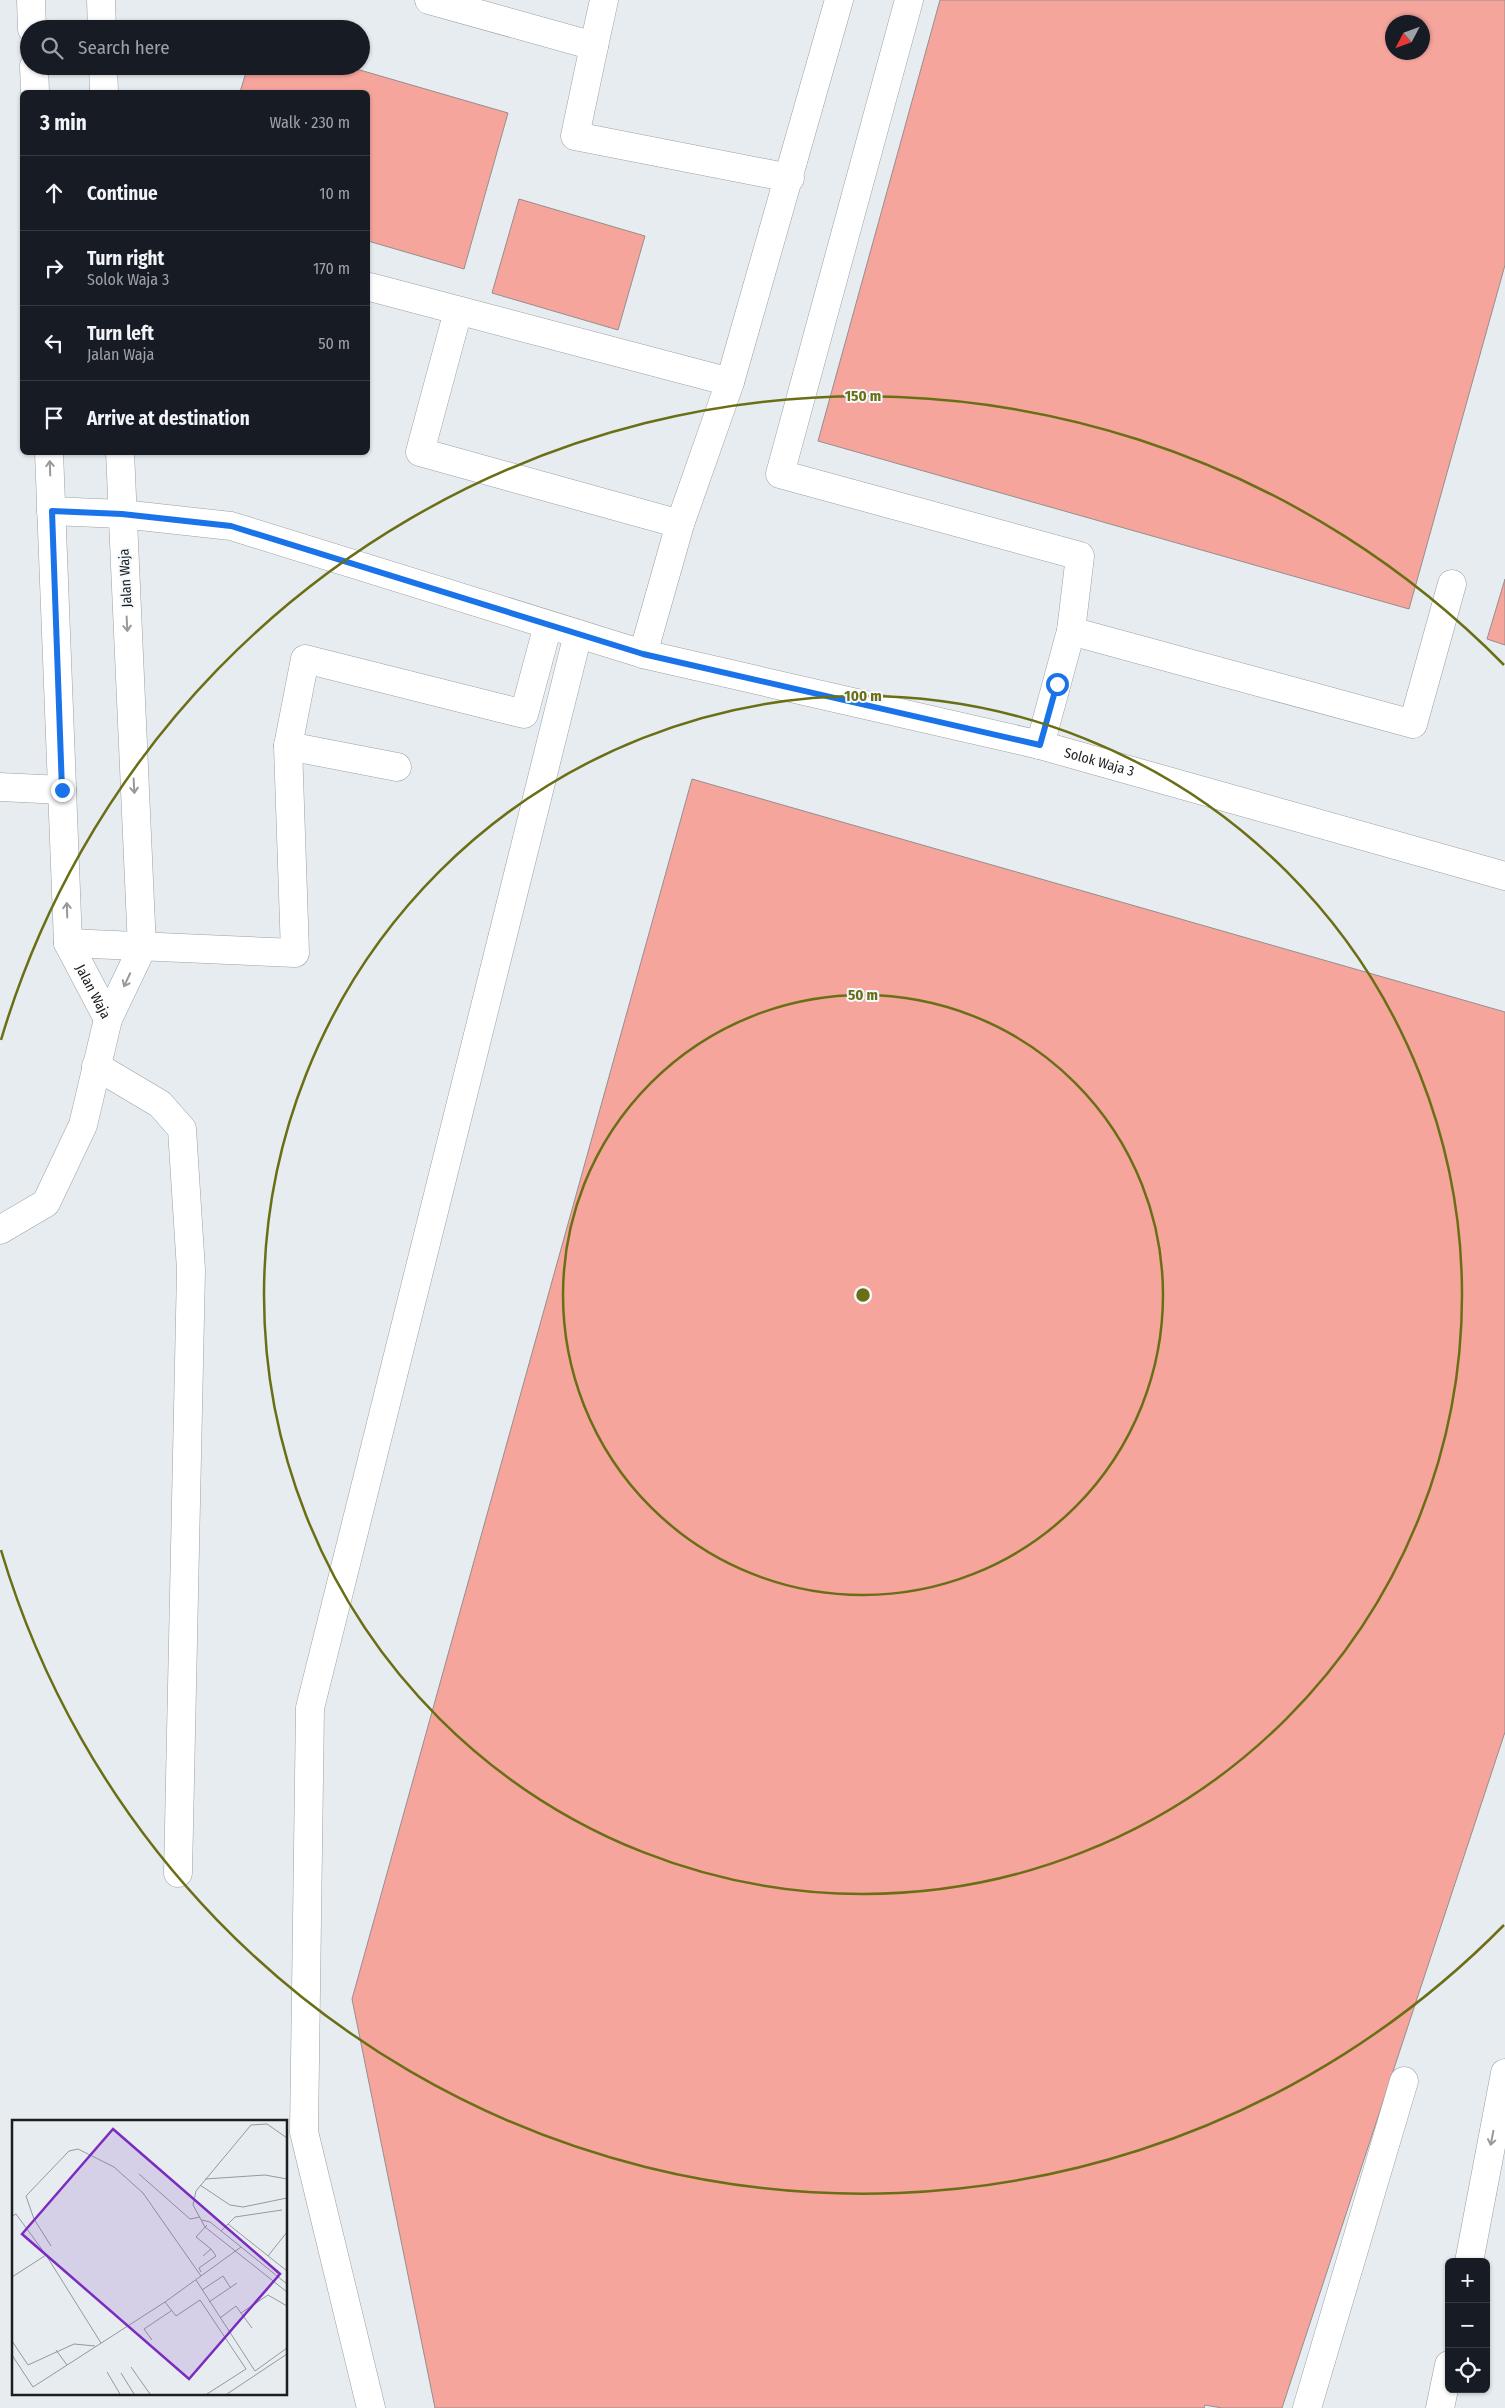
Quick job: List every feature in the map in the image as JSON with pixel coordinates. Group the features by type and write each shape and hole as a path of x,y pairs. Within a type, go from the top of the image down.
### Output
{"street":[{"path":"31,0 32,20"},
{"path":"100,0 101,20"},
{"path":"429,0 594,46"},
{"path":"604,0 575,136 790,178"},
{"path":"643,654 680,524 730,382 790,178 839,0"},
{"path":"909,0 780,474 1080,556 1071,631 1040,745"},
{"path":"34,75 35,90"},
{"path":"103,75 104,90"},
{"path":"370,287 730,382"},
{"path":"458,311 420,452 680,524"},
{"name":"Jalan Waja","path":"49,455 68,943 108,1019"},
{"name":"Jalan Waja","path":"108,1019 142,948 120,455"},
{"name":"Solok Waja 3","path":"52,511 122,514 231,526 643,654 1040,745 1505,876"},
{"path":"1071,631 1413,724 1452,584"},
{"path":"68,943 142,948 295,953 288,746 305,658 524,714 548,625"},
{"path":"371,2408 304,2132 310,1708 578,634"},
{"path":"288,746 397,767"},
{"path":"0,787 62,790"},
{"path":"0,1230 46,1203 83,1125 108,1019"},
{"path":"96,1066 160,1104 182,1129 191,1270 178,1872"},
{"path":"1470,2258 1505,2073"},
{"path":"1307,2408 1404,2081"},
{"path":"1440,2408 1445,2384"}],"building":[{"path":"940,0 1505,0 1505,265 1409,609 818,441"},
{"path":"370,73 508,113 464,269 370,242 370,90 241,90 245,75 370,75"},
{"path":"519,199 645,236 618,330 492,293"},
{"path":"1505,579 1505,645 1487,639"},
{"path":"692,779 1505,1012 1505,1732 1282,2408 1222,2408 1205,2405 1204,2408 435,2408 352,1999"}],"route":[{"path":"62,790 52,511 122,514 231,526 643,654 1040,745 1057,684"}]}
